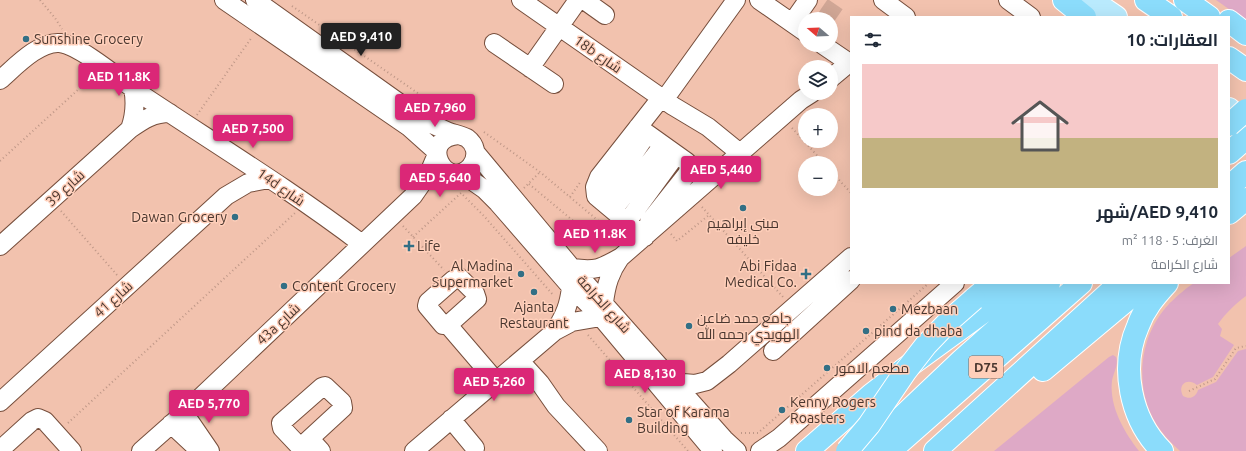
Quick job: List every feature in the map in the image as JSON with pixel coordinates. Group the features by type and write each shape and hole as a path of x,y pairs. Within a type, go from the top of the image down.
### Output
{"highway":[{"path":"1064,0 1084,16"},
{"path":"1146,0 1169,16"},
{"path":"1185,0 1208,16"},
{"path":"1199,0 1222,16"},
{"path":"1230,22 1246,34"},
{"path":"1230,32 1246,43"},
{"path":"1230,59 1246,70"},
{"path":"1230,124 1246,110"},
{"path":"1230,186 1246,172"},
{"path":"1230,212 1246,199"},
{"path":"847,451 869,425 904,372 926,345 950,320 992,284"},
{"path":"807,451 871,395 1022,284"},
{"path":"866,451 962,360 1048,284"},
{"name":"D75","path":"890,451 1081,284"},
{"path":"935,451 1119,284"},
{"path":"978,411 1041,371 1146,284"},
{"path":"1162,451 1152,439 1139,417 1131,393 1129,367 1132,346 1138,326 1151,301 1166,284"}],"main road":[{"path":"1091,0 1115,16"},
{"path":"1230,110 1246,126"}],"street":[{"path":"224,0 409,127 437,153 442,167 447,171 457,173 467,170 472,166 476,153 468,139 434,126 419,117 256,0"},
{"name":"18b شارع","path":"521,0 667,102 708,127 734,158"},
{"path":"530,68 578,0"},
{"path":"584,0 605,15"},
{"path":"637,230 595,193 596,182 667,102 736,0"},
{"path":"759,0 798,28"},
{"path":"804,12 808,0"},
{"path":"883,0 905,16"},
{"path":"1007,0 1010,12 1009,16"},
{"path":"1007,0 1030,16"},
{"path":"0,80 37,50 49,44 58,43 68,45"},
{"path":"494,43 554,84"},
{"name":"14d شارع","path":"68,45 86,55 170,114 241,159 311,208 357,249"},
{"path":"830,52 842,63"},
{"path":"130,129 134,118 135,108 132,88"},
{"path":"637,230 661,222 800,100"},
{"name":"شارع 39","path":"0,246 130,129 153,115 170,114"},
{"path":"643,130 670,150"},
{"path":"437,153 442,141 447,137 458,135"},
{"path":"607,205 670,150"},
{"path":"568,263 594,270 602,268 622,249 637,230 670,150"},
{"name":"43a شارع","path":"141,451 413,196 429,173 437,153"},
{"name":"شارع الكرامة","path":"476,153 568,263 602,310 713,451"},
{"name":"شارع 41","path":"226,196 236,180 241,159"},
{"name":"43a شارع","path":"413,196 457,173"},
{"name":"شارع الكرامة","path":"457,173 479,185 488,192 571,287 602,310 672,380 724,439 737,451"},
{"name":"شارع 41","path":"0,402 226,196 248,183 269,179"},
{"path":"414,451 555,331 572,322 602,310 605,289 610,273 622,249"},
{"path":"773,351 838,284 850,259"},
{"path":"457,277 461,278 477,297 476,300 451,323 444,326 427,305 428,302 453,280 457,277"},
{"path":"672,380 695,384 707,381 792,308 838,284"},
{"path":"760,451 779,438 954,284"},
{"path":"555,331 565,314 571,287"},
{"path":"451,323 508,371 556,406 598,451"},
{"path":"0,450 38,418 45,421 72,451"},
{"path":"177,418 200,451"},
{"path":"177,418 210,451"},
{"path":"451,419 475,448"}],"path":[{"path":"40,0 55,18 63,31 68,45"},
{"path":"289,4 450,115"},
{"path":"189,125 261,25"},
{"path":"0,161 103,67"},
{"path":"782,116 818,156"},
{"path":"480,129 540,172 622,249"},
{"path":"838,179 850,192"},
{"path":"529,184 583,229 568,263"},
{"path":"692,195 792,308"},
{"path":"51,200 128,286"},
{"path":"57,434 311,208"},
{"path":"393,215 453,280"},
{"path":"661,222 677,241 709,215"},
{"path":"738,433 758,433 928,284"},
{"path":"1189,391 1215,379 1236,348 1246,346"}],"shaded area":[{"path":"1216,0 1246,0 1246,21"},
{"path":"1246,246 1246,296 1224,316 1218,324 1222,329 1220,336 1234,345 1213,377 1197,385 1190,382 1184,383 1181,392 1183,396 1190,398 1194,396 1198,390 1216,382 1238,351 1246,349 1246,451 1180,451 1160,429 1148,406 1142,375 1146,344 1159,316 1169,304 1189,286 1193,284 1230,284 1230,257"},
{"path":"1113,355 1117,360 1112,381 1115,409 1128,436 1139,451 994,451 1109,357"}],"tunnel":[{"path":"830,12 838,0"}],"place":[{"name":"Sunshine Grocery","path":"26,39"},
{"name":"مبنى إبراهيم خليفه","path":"743,208"},
{"name":"Dawan Grocery","path":"235,217"},
{"name":"Life","path":"409,246"},
{"name":"Al Madina Supermarket","path":"521,274"},
{"name":"Abi Fidaa Medical Co.","path":"806,274"},
{"name":"Content Grocery","path":"284,286"},
{"name":"Ajanta Restaurant","path":"534,292"},
{"name":"Mezbaan","path":"893,309"},
{"name":"جامع حمد ضاعن الهويدي رحمه الله","path":"689,326"},
{"name":"pind da dhaba","path":"866,331"},
{"name":"مطعم الامور","path":"827,368"},
{"name":"Kenny Rogers Roasters","path":"782,410"},
{"name":"Star of Karama Building","path":"629,420"}]}
